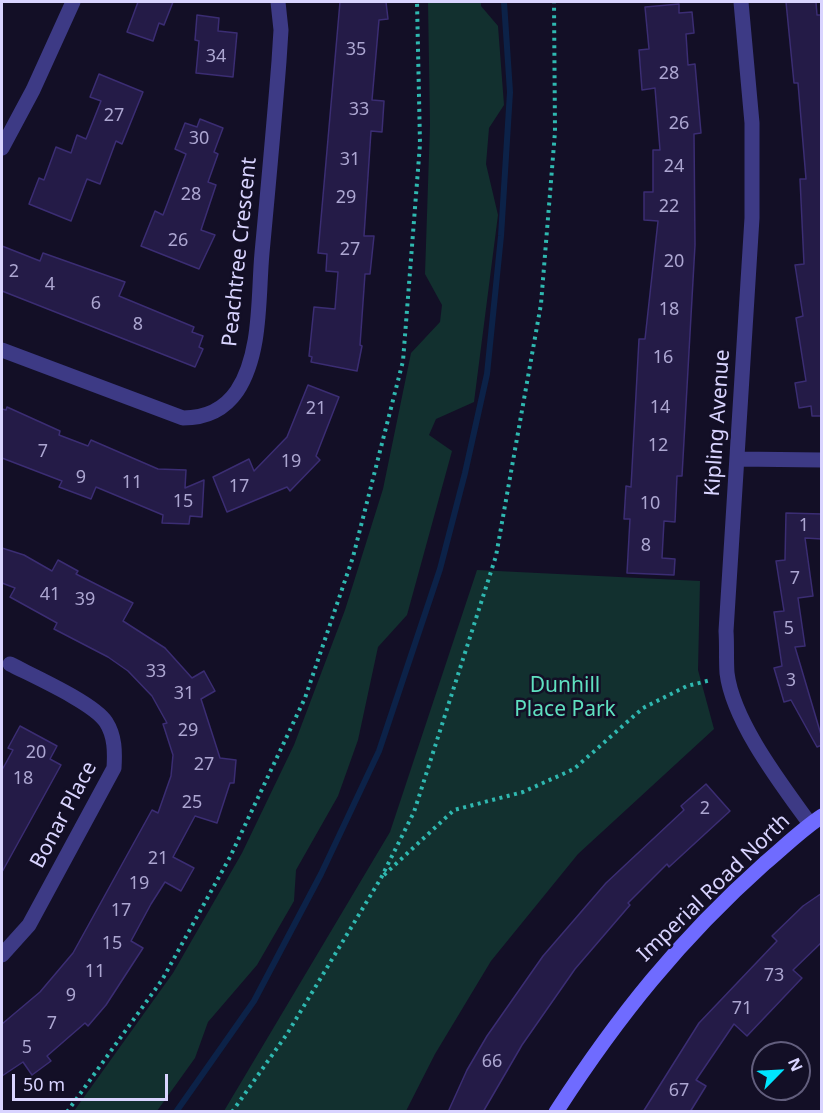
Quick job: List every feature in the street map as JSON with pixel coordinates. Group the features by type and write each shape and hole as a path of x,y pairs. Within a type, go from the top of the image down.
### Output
{"street":[{"path":"2,148 33,90 74,2"},
{"name":"Peachtree Crescent","path":"2,350 183,418 198,418 211,414 225,405 237,391 254,345 281,40 278,2"},
{"name":"Kipling Avenue","path":"741,2 752,123 752,218 726,631 727,675 742,717 762,754 816,820"},
{"path":"737,459 822,460"},
{"name":"Bonar Place","path":"2,955 29,925 114,768 115,749 112,732 97,711 4,663"},
{"name":"Imperial Road North","path":"556,1112 602,1042 668,958 744,882 816,820"}],"path":[{"path":"67,1112 162,980 231,857 305,698 353,557 403,361 420,144 417,2"},
{"path":"232,1112 287,1034 381,878 414,812 496,556 541,304 555,132 554,2"},
{"path":"381,878 454,810 523,792 574,769 643,708 687,686 727,675"}],"green space":[{"path":"428,2 481,2 481,6 498,26 504,105 489,128 486,164 498,215 474,402 436,419 429,435 452,451 407,615 378,647 358,740 338,796 296,870 294,901 257,965 208,1022 195,1058 157,1111 74,1111 173,973 242,853 294,745 345,610 383,489 411,353 440,322 442,305 425,274 430,125"},
{"name":"Dunhill Place Park","path":"477,570 700,581 698,670 714,729 578,854 491,961 435,1054 406,1111 224,1111 390,832"}],"building":[{"path":"138,2 173,2 164,25 159,23 153,41 127,32"},
{"path":"340,2 386,2 388,19 379,20 372,100 384,101 382,132 371,131 364,236 374,236 370,274 365,274 360,345 362,346 357,371 311,362 312,357 309,356 314,307 335,309 338,272 326,271 327,254 318,253"},
{"path":"786,2 816,2 817,15 822,15 822,416 812,416 811,406 799,408 795,383 806,381 796,318 803,316 795,265 804,264 800,179 806,179 798,83 794,83"},
{"path":"679,4 679,13 692,12 694,33 686,34 688,65 695,64 701,133 694,134 695,245 682,476 677,476 675,522 664,521 662,558 675,559 674,575 627,573 630,519 624,519 626,486 631,487 639,339 645,339 658,221 644,220 644,192 653,192 653,150 660,150 655,88 642,90 639,50 649,49 645,7"},
{"path":"197,15 219,18 218,31 237,33 233,77 196,73 199,41 195,40"},
{"path":"99,74 143,92 122,144 116,141 100,184 87,179 71,221 29,204 39,178 44,180 56,147 71,153 77,135 86,139 101,101 90,97"},
{"path":"200,119 223,128 214,152 218,154 208,182 216,185 201,230 215,235 199,269 141,246 155,211 163,215 186,154 175,149 185,123 197,127"},
{"path":"2,246 40,261 43,253 125,282 119,296 194,327 192,332 203,336 199,347 203,349 195,367 2,291"},
{"path":"308,385 339,397 316,456 320,460 290,491 287,487 227,512 213,477 249,459 254,471 287,437"},
{"path":"7,407 60,431 59,435 88,446 91,440 158,469 186,470 185,488 204,480 202,517 190,516 189,524 162,523 163,515 96,487 91,499 59,487 62,481 2,458 2,409 6,410"},
{"path":"786,513 822,514 822,539 805,538 813,596 798,598 805,646 795,647 822,738 822,745 817,747 791,700 784,702 774,668 782,666 774,612 784,611 776,561 785,560"},
{"path":"2,548 24,555 52,571 58,560 78,571 76,574 133,603 123,621 165,648 192,678 204,671 215,691 201,699 220,758 236,760 234,783 230,783 217,823 195,816 173,857 194,868 181,891 165,882 131,941 143,948 106,1005 88,1026 85,1023 47,1056 51,1061 32,1075 23,1062 2,1076 2,1024 40,992 73,953 152,810 158,813 171,776 173,755 163,724 167,723 152,696 128,671 108,657 54,629 57,623 10,597 15,588 2,583"},
{"path":"20,726 57,746 50,759 61,765 2,872 2,770 13,750 8,748"},
{"path":"706,784 730,811 669,867 667,864 628,903 630,905 575,969 522,1045 483,1112 448,1112 467,1070 487,1036 543,956 606,883 684,810 681,806"},
{"path":"822,893 822,942 793,970 802,978 747,1036 734,1024 696,1080 706,1086 690,1112 643,1112 699,1023 777,941 772,936 803,906"}],"waterway":[{"path":"176,1112 254,1001 321,874 379,751 440,569 465,473 487,374 501,236 510,92 504,2"}]}
